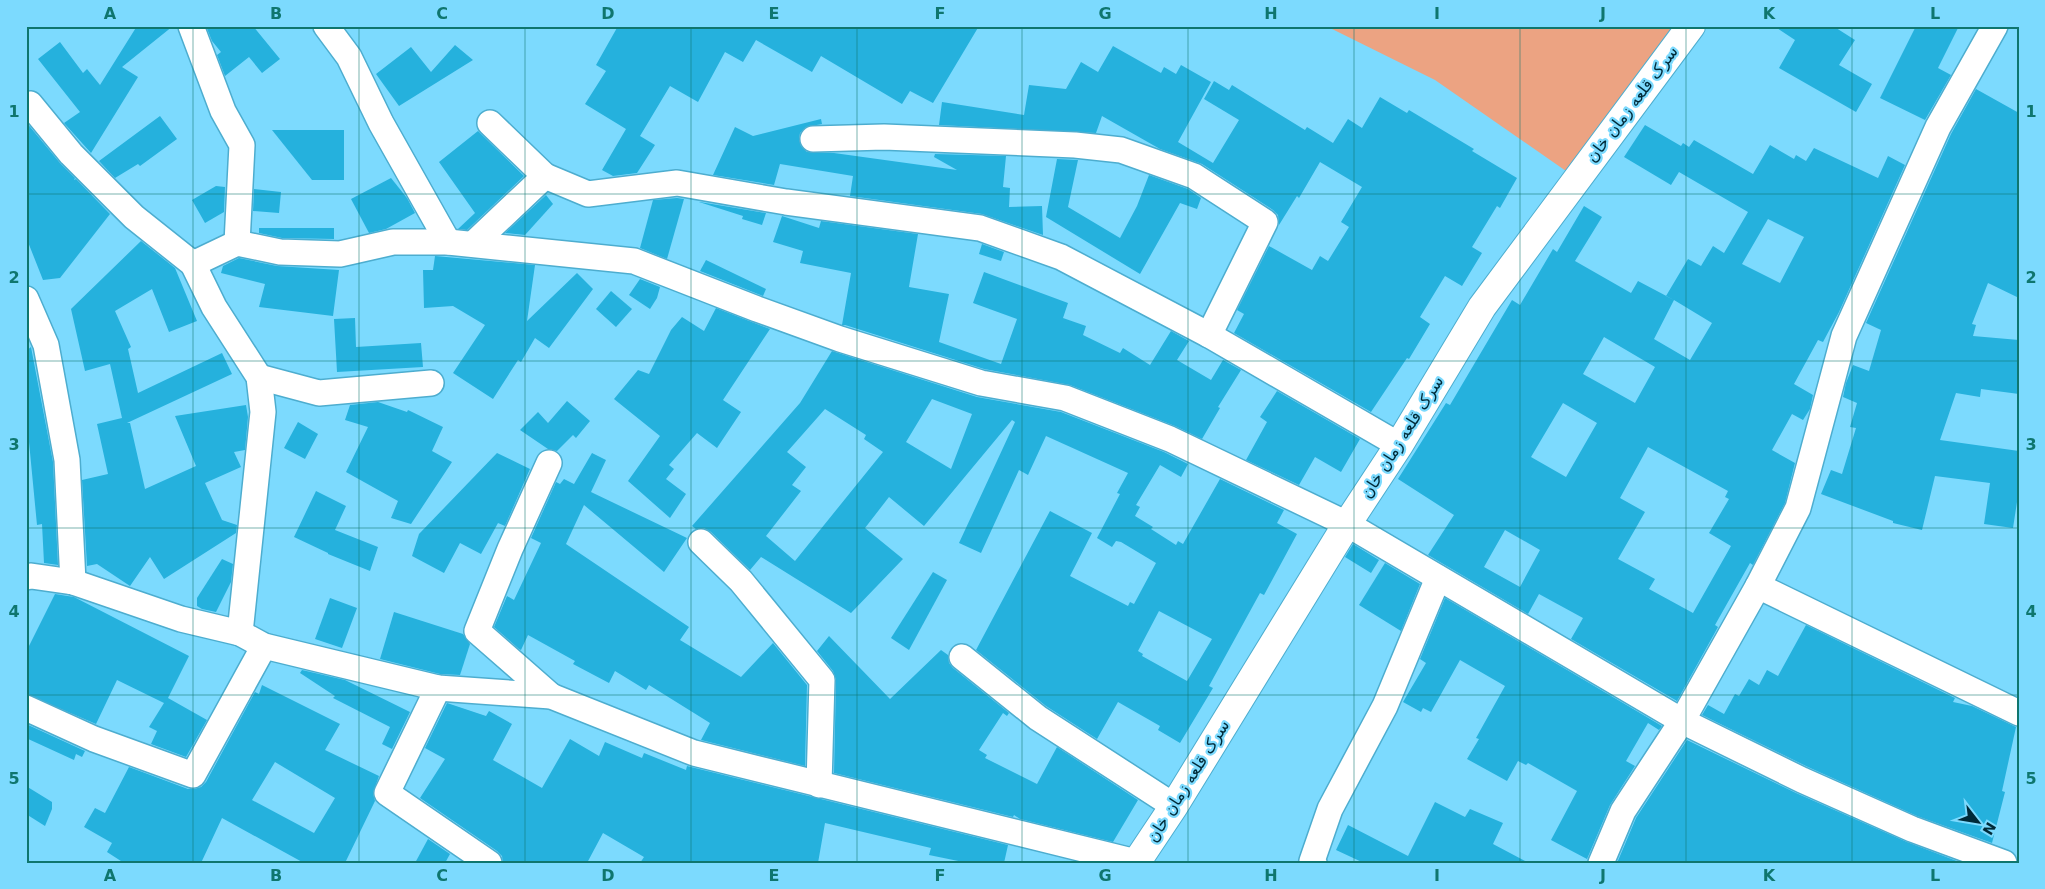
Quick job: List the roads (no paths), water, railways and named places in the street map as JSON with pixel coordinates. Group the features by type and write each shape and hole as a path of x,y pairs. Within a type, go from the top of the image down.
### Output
{"street":[{"path":"191,26 223,111 242,145 237,243"},
{"path":"326,26 349,57 381,123 448,242"},
{"name":"سرک قلعه زمان خان","path":"1136,863 1174,806 1399,445 1482,307 1690,26"},
{"path":"1601,863 1623,810 1682,721 1758,586 1798,508 1844,336 1938,127 1995,26"},
{"path":"30,104 71,154 134,217 193,264 214,307 259,377 264,412 240,633"},
{"path":"490,123 545,176 588,194 676,183 786,202 980,228 1062,257 1209,335 1399,445"},
{"path":"813,139 884,137 1075,145 1120,150 1194,176 1265,222 1209,335"},
{"path":"473,244 545,176"},
{"path":"193,264 237,243 280,252 340,254 393,242 448,242 634,261 757,309 850,342 981,383 1066,398 1170,439 1348,524 1682,721 1802,780 1912,829 2004,863"},
{"path":"26,299 46,345 67,460 73,582"},
{"path":"259,377 319,392 431,383"},
{"path":"549,463 510,550 477,631 551,696"},
{"path":"701,542 741,582 822,680 819,785"},
{"path":"26,577 31,576 73,582 181,619 240,633 264,646 438,688 551,696 694,753 1136,863"},
{"path":"1314,863 1312,861 1330,809 1386,706 1438,578"},
{"path":"1758,586 2019,713"},
{"path":"26,708 94,738 193,775 264,646"},
{"path":"962,657 1038,718 1174,806"},
{"path":"438,688 387,793 489,863"}]}
